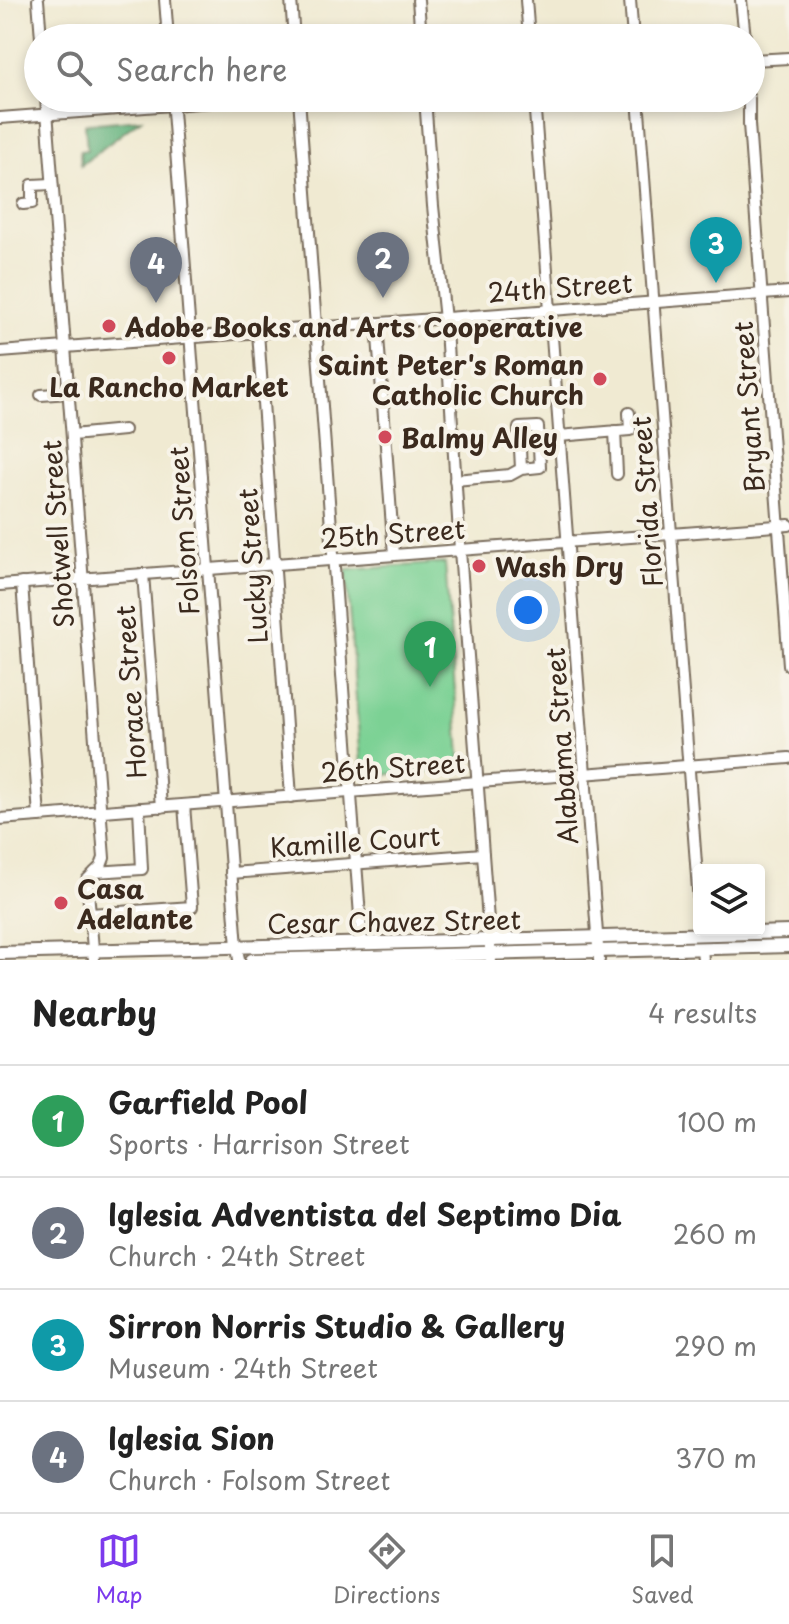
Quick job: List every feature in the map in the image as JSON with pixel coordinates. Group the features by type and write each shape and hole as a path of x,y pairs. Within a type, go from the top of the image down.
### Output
{"main road":[{"name":"Cesar Chavez Street","path":"252,960 490,951 597,937 693,932"},
{"name":"Cesar Chavez Street","path":"765,932 789,932"},
{"name":"Cesar Chavez Street","path":"0,953 94,956 238,953 362,943 599,955 703,954 789,946"}],"street":[{"path":"38,0 40,24"},
{"path":"165,0 167,24"},
{"path":"291,0 293,24"},
{"path":"418,0 420,24"},
{"path":"526,0 528,24"},
{"path":"630,0 632,24"},
{"path":"741,0 744,24"},
{"path":"765,59 789,58"},
{"name":"Shotwell Street","path":"47,112 104,863 87,880 94,956"},
{"path":"0,118 76,112"},
{"name":"Folsom Street","path":"173,112 238,953"},
{"path":"300,112 362,943"},
{"path":"426,112 445,317 490,951"},
{"name":"Alabama Street","path":"535,112 599,955"},
{"name":"Florida Street","path":"639,112 696,864"},
{"name":"Bryant Street","path":"749,112 761,294 784,525 789,665"},
{"path":"23,204 32,203 32,185 52,184"},
{"name":"24th Street","path":"0,352 190,337 258,337 316,328 377,328 445,317 789,292"},
{"path":"377,328 394,555"},
{"name":"Lucky Street","path":"258,337 291,797"},
{"path":"41,395 69,393"},
{"path":"559,436 630,430 629,413"},
{"path":"455,480 510,475 521,469 540,467 538,427 519,428 521,469"},
{"path":"72,435 124,430"},
{"path":"615,431 617,474"},
{"path":"539,461 561,459"},
{"name":"25th Street","path":"0,585 784,525"},
{"name":"Horace Street","path":"143,574 161,807"},
{"path":"22,583 39,816"},
{"name":"26th Street","path":"0,819 789,758"},
{"path":"90,914 192,907 184,805"},
{"path":"95,872 142,869 139,808"},
{"name":"Kamille Court","path":"231,873 483,854"}],"green space":[{"path":"141,119 81,165 80,151 87,150 85,124"},
{"path":"445,563 461,769 362,776 346,570"}],"place":[{"name":"Sirron Norris Studio & Gallery","path":"716,283"},
{"name":"Iglesia Adventista del Septimo Dia","path":"383,298"},
{"name":"Iglesia Sion","path":"156,303"},
{"name":"Adobe Books and Arts Cooperative","path":"109,326"},
{"name":"La Rancho Market","path":"169,358"},
{"name":"Saint Peter's Roman Catholic Church","path":"600,379"},
{"name":"Balmy Alley","path":"385,437"},
{"name":"Wash Dry","path":"479,566"},
{"name":"Garfield Pool","path":"430,687"},
{"name":"Casa Adelante","path":"61,903"}]}
